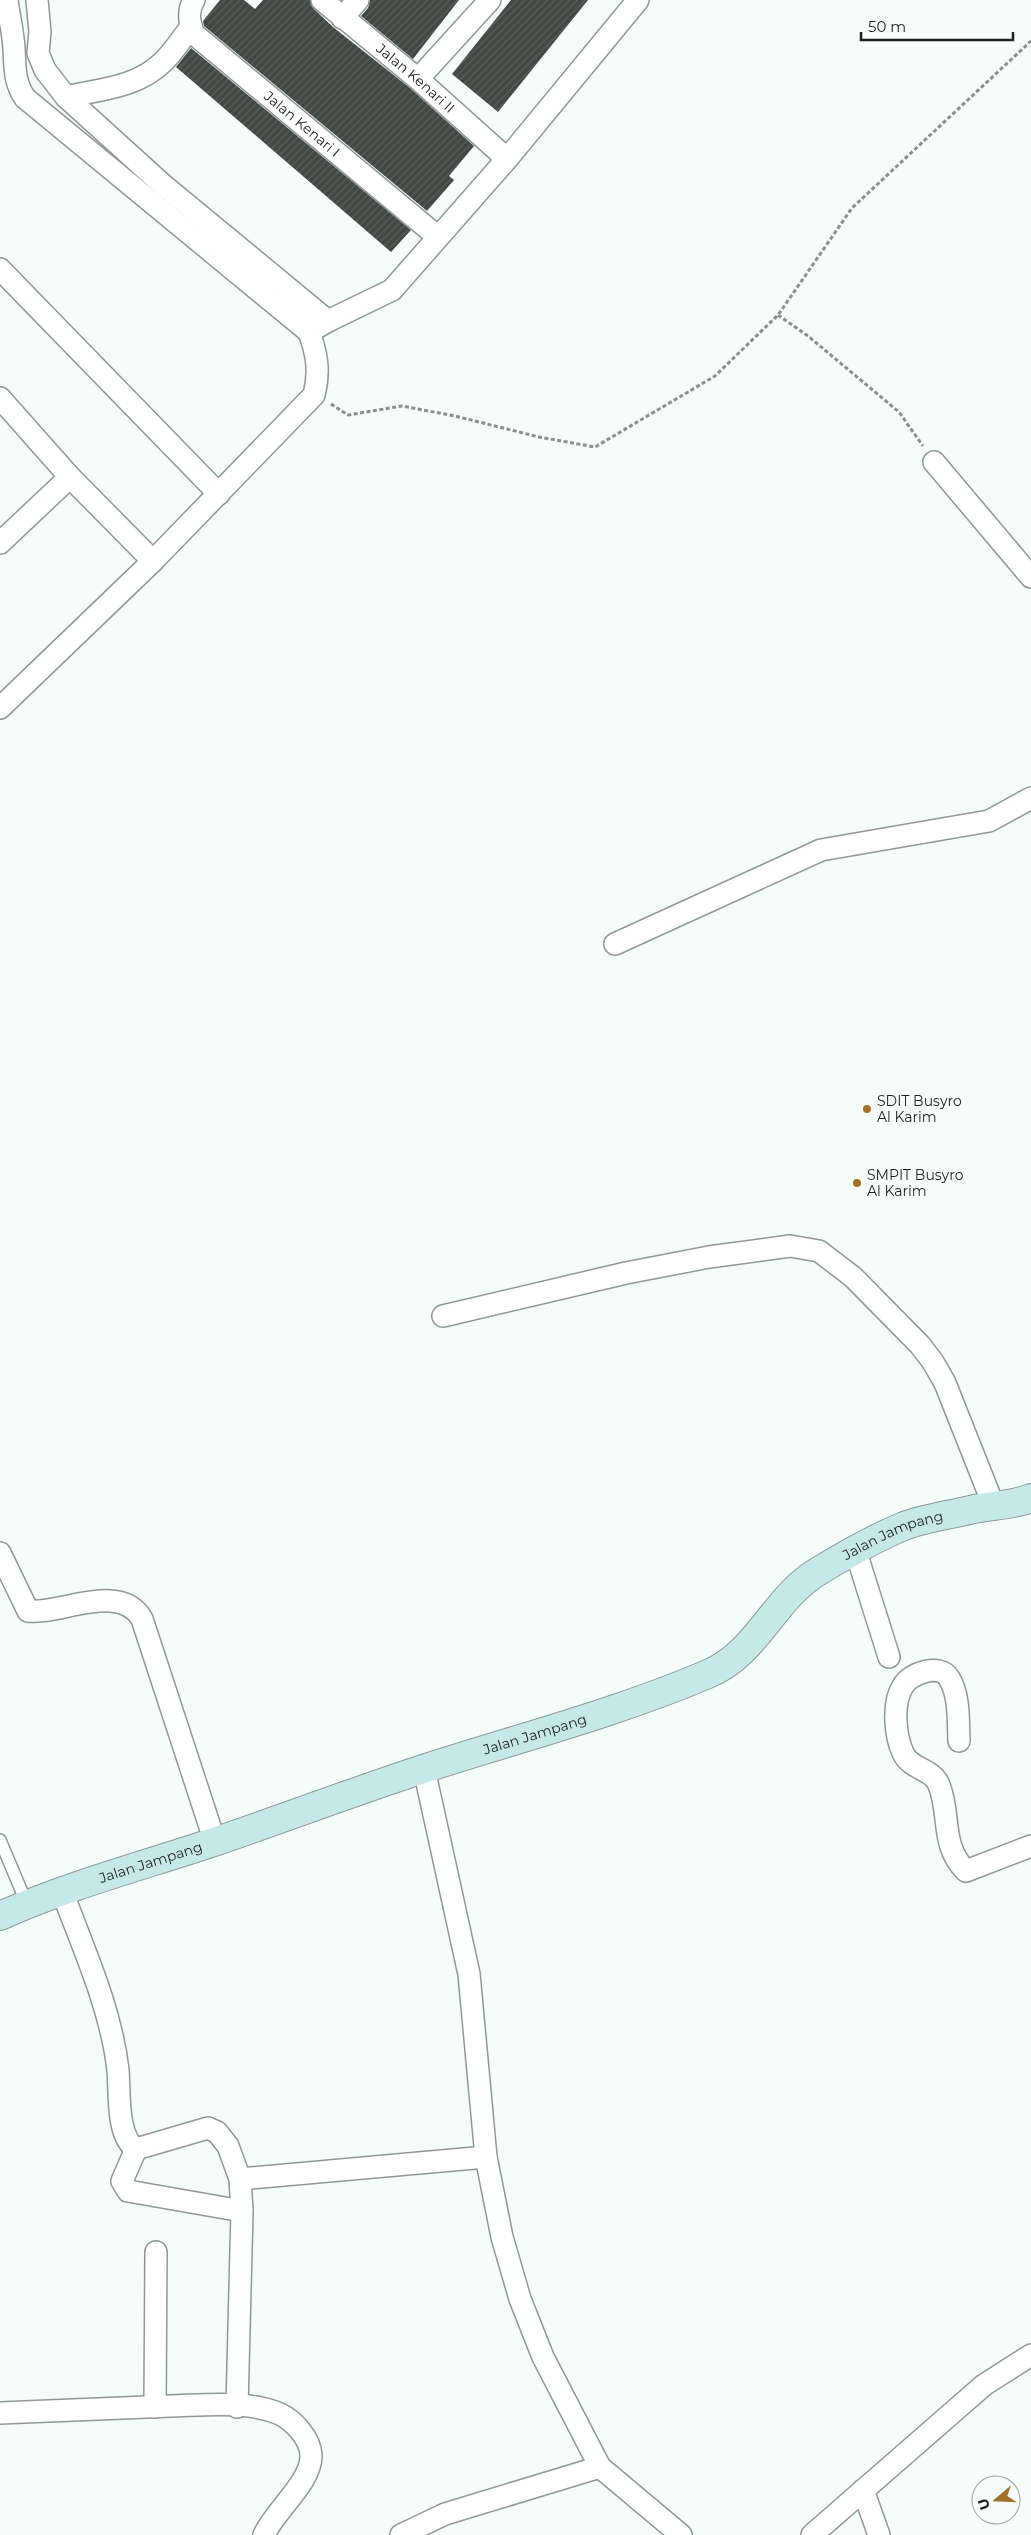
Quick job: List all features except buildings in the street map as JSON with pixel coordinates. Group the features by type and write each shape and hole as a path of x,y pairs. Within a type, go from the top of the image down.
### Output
{"street":[{"path":"0,708 219,494 314,394 318,377 316,352 309,332 30,103 18,86 14,68 14,49 8,0"},
{"path":"37,0 40,32 38,53 45,70 66,97 162,184 328,320"},
{"path":"66,97 115,88 141,78 164,60 191,27 189,10 194,0"},
{"name":"Jalan Kenari II","path":"322,0 418,79 507,159"},
{"path":"342,18 358,0"},
{"path":"418,79 490,0"},
{"path":"309,332 328,320 392,290 507,159 638,0"},
{"name":"Jalan Kenari I","path":"191,27 194,34 438,238"},
{"path":"14,68 41,61"},
{"path":"0,269 219,494"},
{"path":"2,406 152,561"},
{"path":"934,462 1029,571"},
{"path":"0,543 70,477"},
{"path":"615,944 821,850 989,821 1031,798"},
{"path":"443,1316 626,1273 709,1258 790,1246 819,1251 853,1277 920,1345 933,1362 945,1383 993,1504"},
{"name":"Jalan Jampang","path":"0,1916 62,1890 215,1842 424,1769 535,1736 712,1673 747,1649 773,1614 811,1576 855,1550 907,1525 993,1504 1018,1504 1031,1498"},
{"path":"855,1550 890,1657"},
{"path":"0,1553 28,1612 101,1602 128,1605 137,1611 142,1619 215,1842"},
{"path":"959,1741 957,1702 948,1676 939,1670 929,1671 913,1677 903,1685 897,1703 896,1720 903,1754 912,1765 934,1776 939,1784 943,1796 946,1832 959,1864 966,1871 1031,1846"},
{"path":"424,1769 469,1974 486,2157 502,2236 520,2299 543,2357 600,2467 681,2535"},
{"path":"62,1890 106,2015 117,2068 123,2132 128,2142 136,2149"},
{"path":"136,2149 208,2128 217,2132 228,2146 240,2179 242,2211 237,2406"},
{"path":"136,2149 122,2181 128,2191 242,2211"},
{"path":"240,2179 486,2157"},
{"path":"155,2406 156,2252"},
{"path":"812,2535 984,2384 1031,2355"},
{"path":"0,2413 155,2406 237,2406 254,2407 279,2414 292,2422 303,2435 311,2454 309,2468 301,2482 271,2520 264,2535"},
{"path":"401,2535 444,2514 600,2467"},
{"path":"863,2490 879,2535"}],"lane":[{"path":"0,1840 27,1904"}],"path":[{"path":"348,414 402,406 595,448 715,376 778,315 852,208 1031,41"},
{"path":"778,315 808,336 898,412 934,462"}],"place":[{"name":"SDIT Busyro Al Karim","path":"867,1109"},
{"name":"SMPIT Busyro Al Karim","path":"857,1183"}]}
